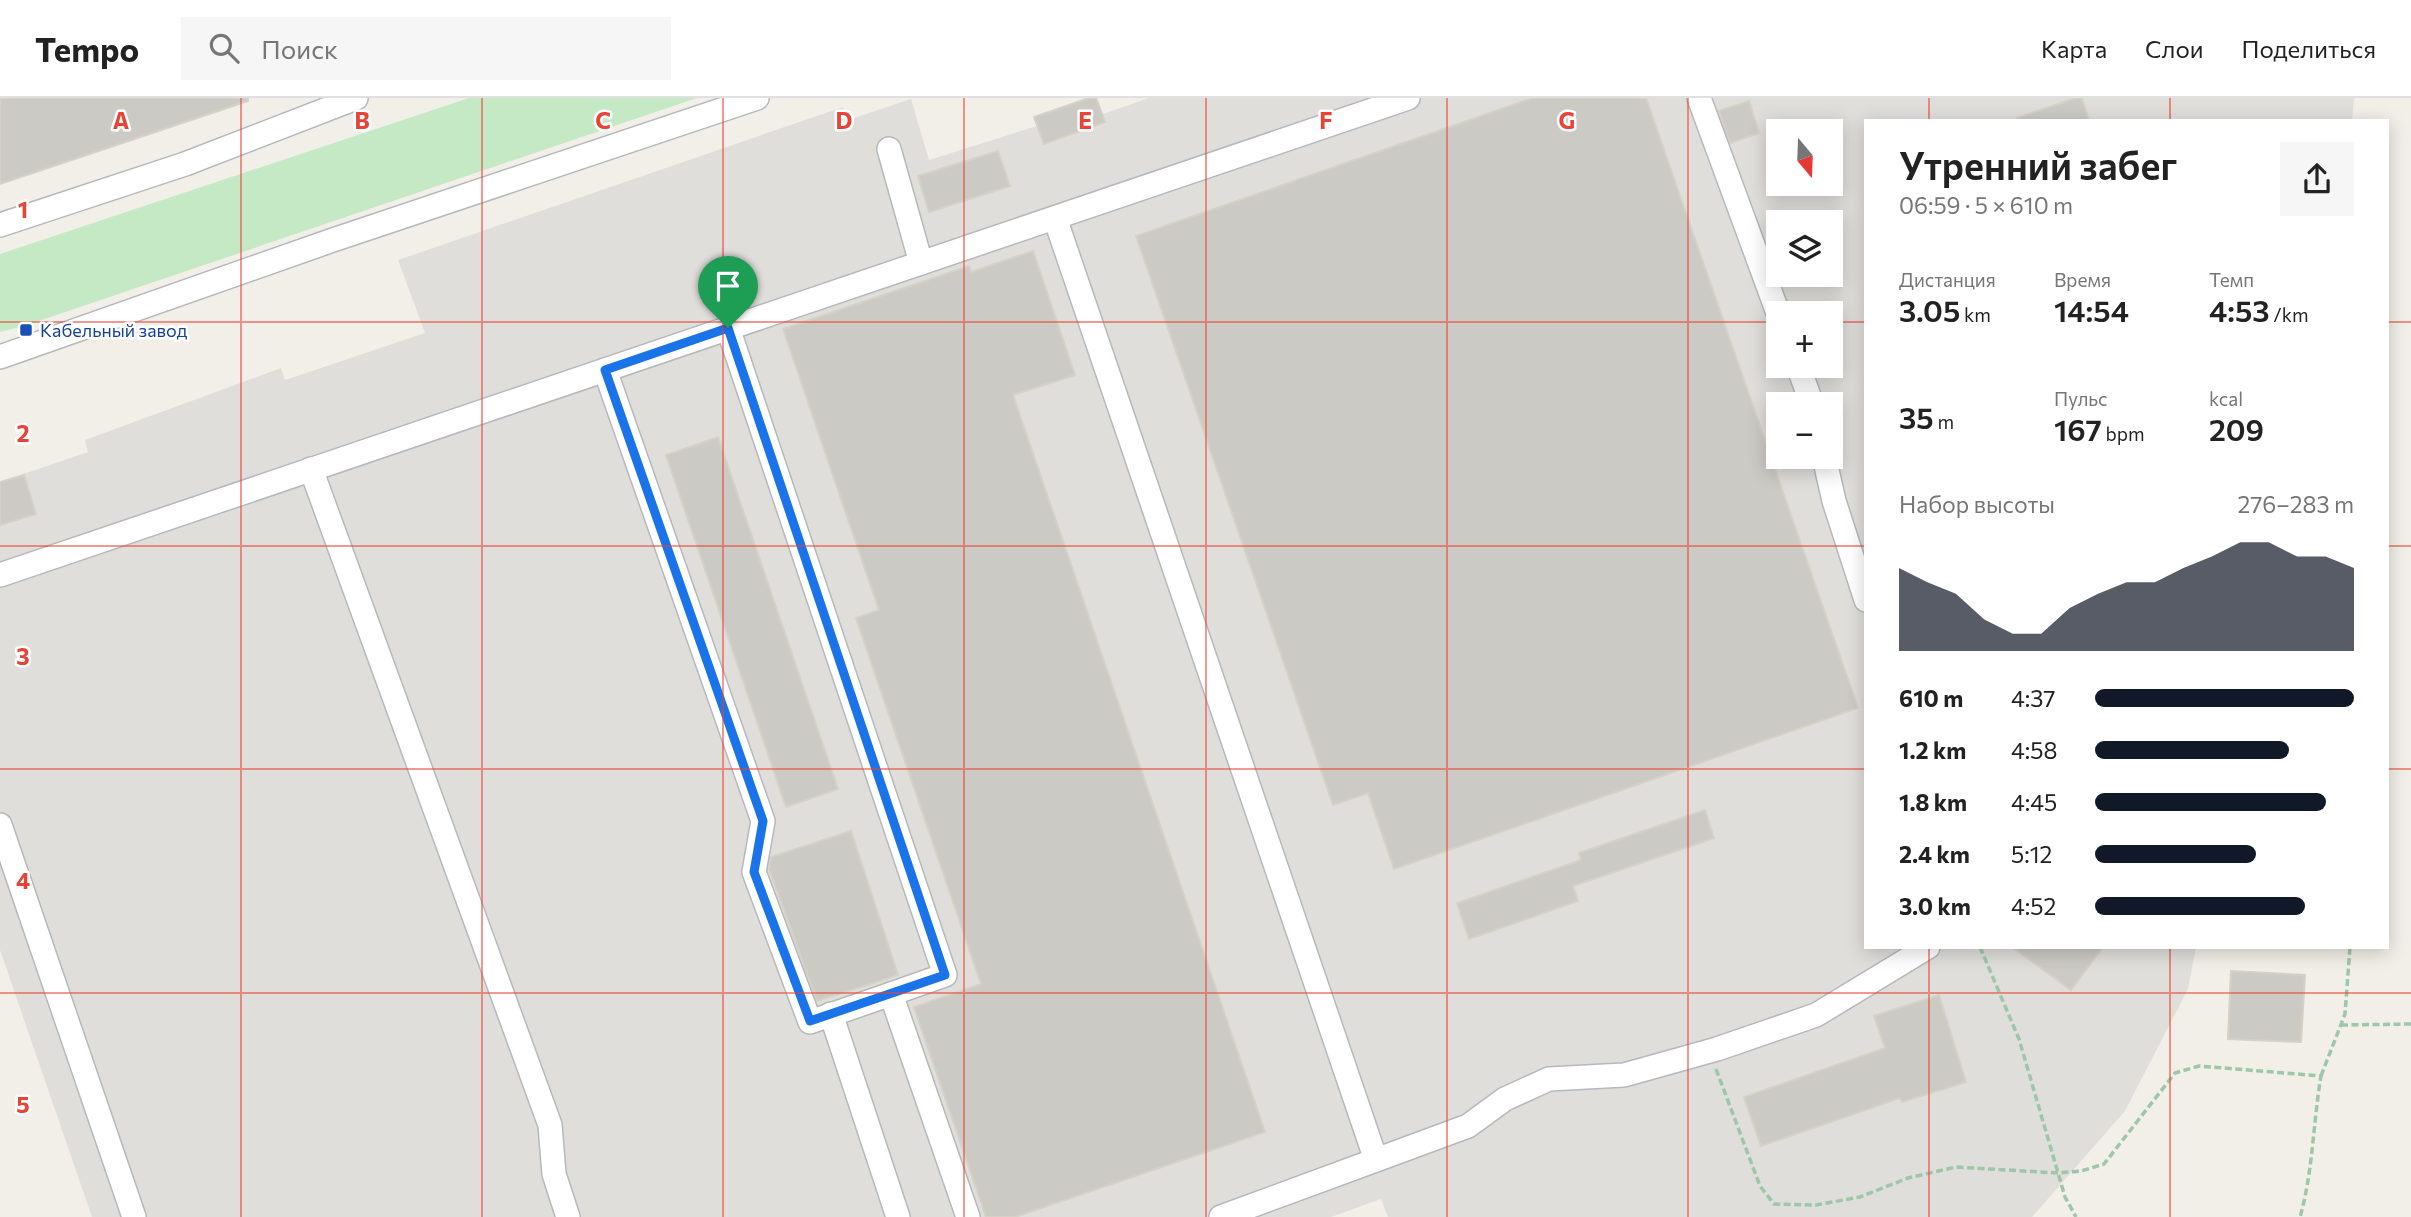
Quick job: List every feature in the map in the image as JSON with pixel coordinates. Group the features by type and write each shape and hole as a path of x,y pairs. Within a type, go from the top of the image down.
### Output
{"street":[{"path":"0,225 185,164 356,98"},
{"path":"0,357 344,237 757,98"},
{"path":"0,575 1408,98"},
{"path":"1699,98 1774,301"},
{"path":"889,149 921,263"},
{"path":"1055,218 1376,1160"},
{"path":"605,370 763,821 754,872 810,1021 891,994 945,975 728,328"},
{"path":"311,469 550,1125 554,1174 568,1217"},
{"path":"1827,469 1834,501 1864,594"},
{"path":"0,825 134,1217"},
{"path":"1221,1217 1468,1126 1506,1099 1549,1079 1624,1075 1709,1051 1816,1015 1925,949"},
{"path":"891,994 968,1217"},
{"path":"831,1014 898,1217"}],"path":[{"path":"1981,949 2019,1039 2065,1198 2076,1217"},
{"path":"2300,1217 2307,1193 2315,1113 2322,1076 2345,1014 2350,949"},
{"path":"2341,1025 2411,1024"},
{"path":"1709,1051 1760,1186 1774,1203 1816,1205 1860,1197 1908,1178 1956,1167 2057,1173 2081,1171 2104,1164 2175,1073 2199,1066 2322,1076"}],"shaded area":[{"path":"1089,98 1096,98 1103,114 1149,98 2354,98 2352,119 1864,119 1864,949 2196,949 2188,989 2125,1111 2032,1217 1388,1217 1381,1199 1331,1217 92,1217 0,950 0,482 88,452 85,440 281,368 285,380 425,333 398,260 843,107 848,120 911,99 929,160 1037,126 1034,117"}],"green space":[{"path":"469,98 697,98 0,332 0,254"}],"building":[{"path":"0,98 248,98 248,101 0,184"},
{"path":"1096,98 1105,122 1044,144 1034,117"},
{"path":"1533,98 1646,98 1766,443 1766,469 1775,469 1858,708 1394,869 1368,793 1333,805 1136,236"},
{"path":"2082,98 2088,119 2017,119"},
{"path":"1749,101 1759,133 1730,143 1719,111"},
{"path":"998,151 1010,186 929,212 918,176"},
{"path":"1033,251 1075,375 1013,395 1265,1132 1015,1217 986,1217 914,1007 981,984 856,618 879,610 783,329 969,266 971,272"},
{"path":"718,437 838,789 786,807 666,455"},
{"path":"24,475 36,514 0,525 0,482"},
{"path":"1705,810 1714,838 1573,886 1578,901 1469,939 1457,903 1581,860 1579,853"},
{"path":"851,831 898,975 817,1001 769,869 771,857"},
{"path":"2015,949 2102,949 2071,990"},
{"path":"2231,971 2305,975 2301,1042 2228,1039"},
{"path":"1939,995 1966,1082 1902,1102 1900,1098 1761,1146 1744,1097 1885,1048 1874,1016"}],"place":[{"name":"Кабельный завод","path":"26,330"}],"route":[{"path":"728,328 945,975 810,1021 754,872 763,821 605,370 728,328"}]}
